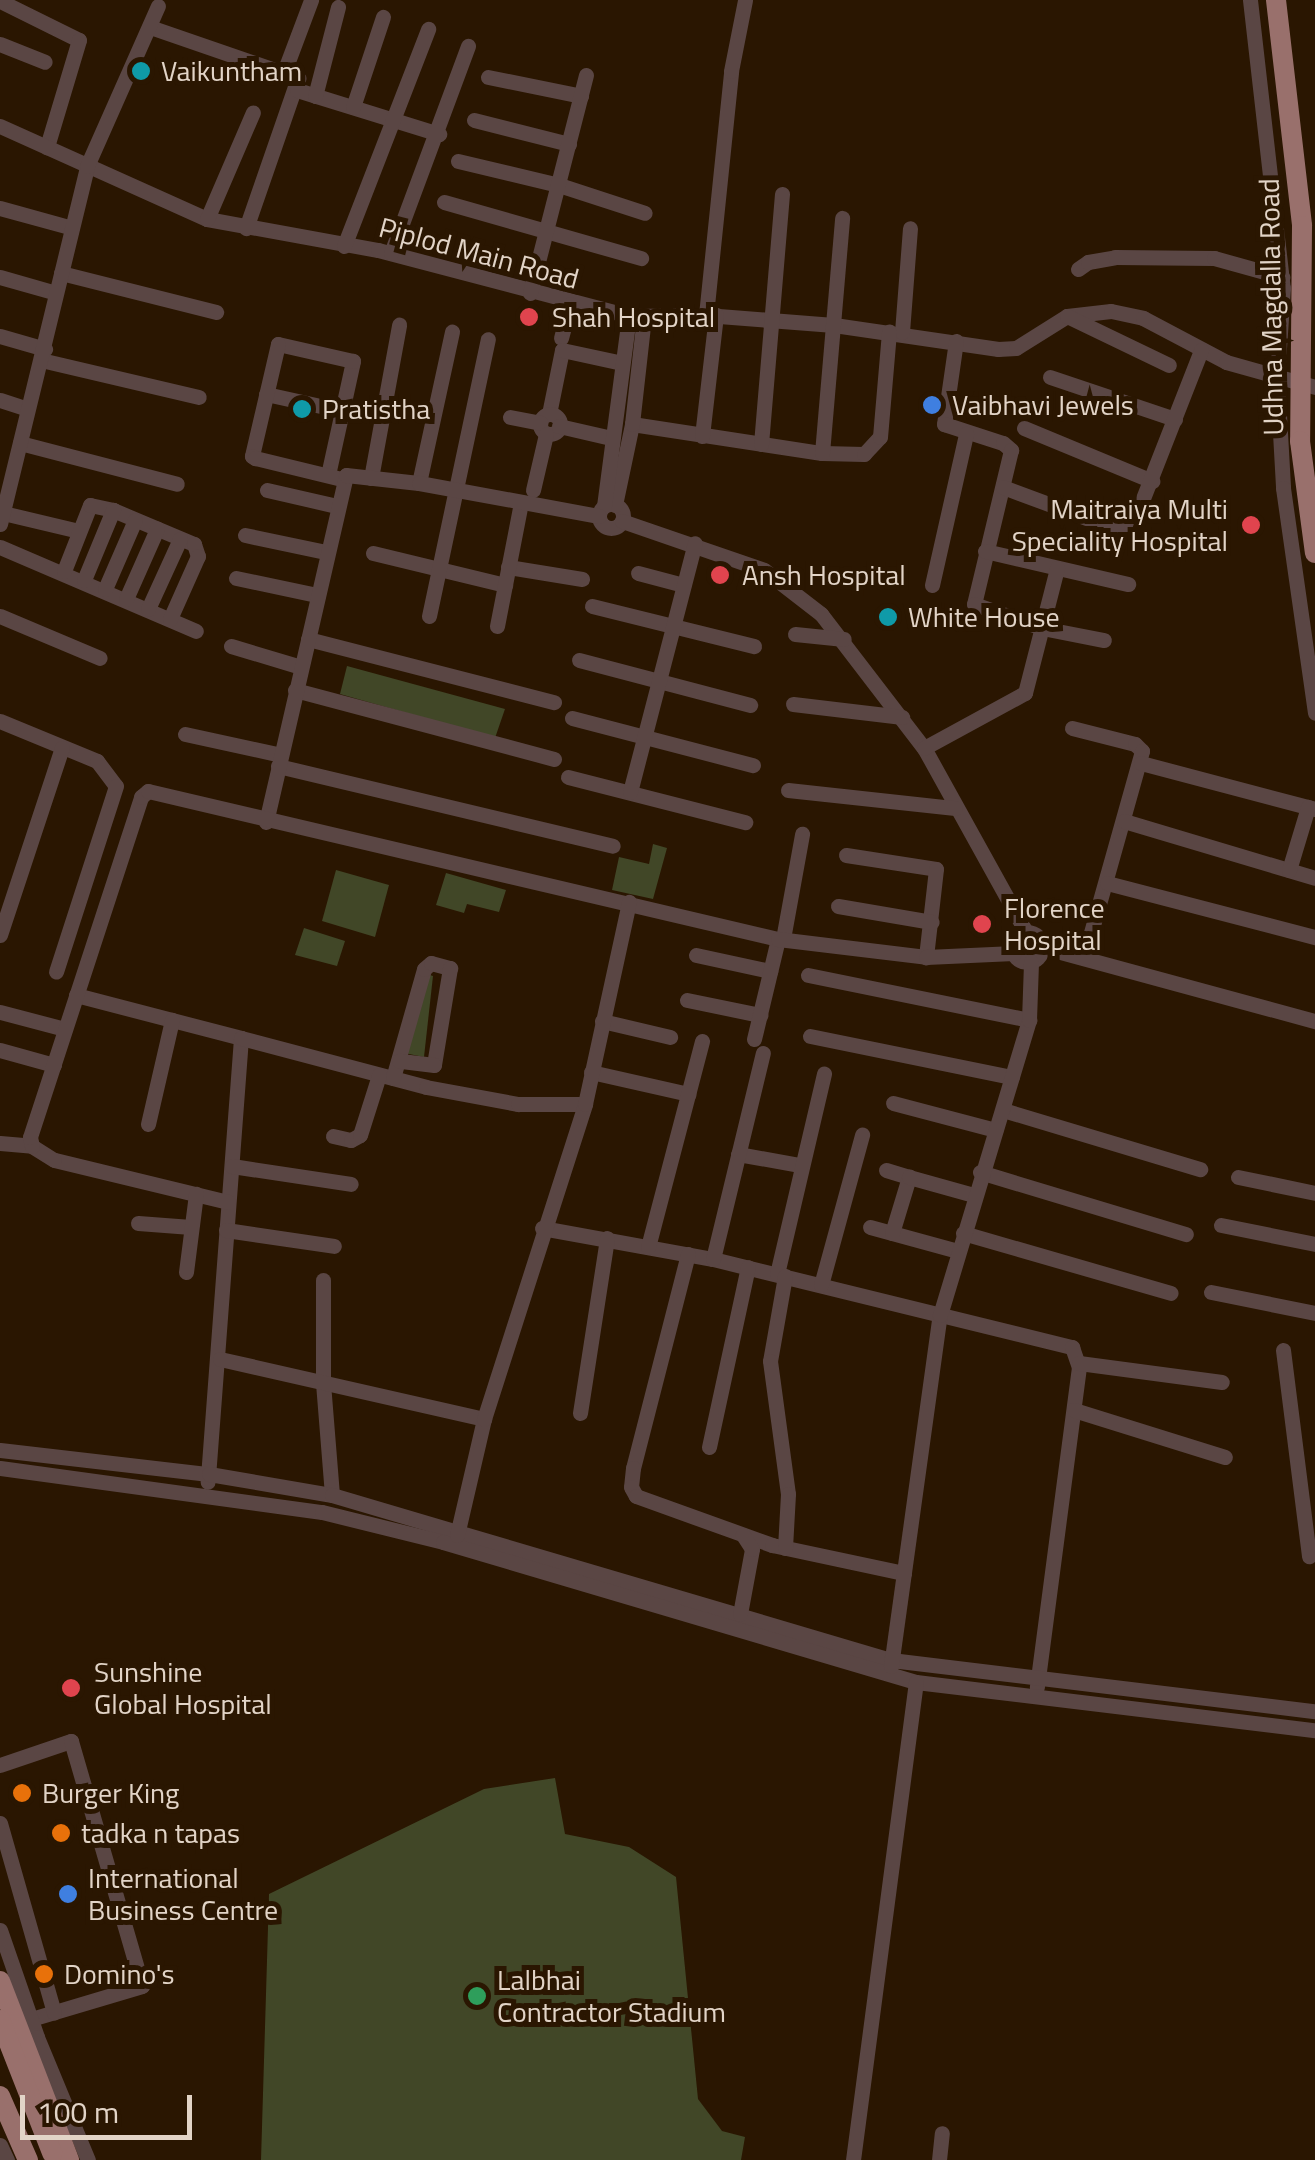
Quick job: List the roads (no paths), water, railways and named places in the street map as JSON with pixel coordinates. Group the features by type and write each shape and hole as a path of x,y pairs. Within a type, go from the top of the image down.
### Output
{"main road":[{"name":"Udhna Magdalla Road","path":"1276,0 1302,226 1315,553"},
{"path":"0,1981 69,2160"},
{"path":"0,2020 55,2160"},
{"path":"0,2056 42,2160"},
{"path":"0,2096 28,2160"}],"street":[{"path":"284,72 311,0"},
{"path":"702,436 731,70 746,0"},
{"path":"1250,0 1282,276 1277,379 1282,488 1315,713"},
{"path":"0,1 78,40 47,147"},
{"path":"79,531 2,518 87,166 158,6"},
{"path":"315,96 338,7"},
{"path":"352,107 383,17"},
{"path":"150,27 298,78 246,228"},
{"path":"344,246 396,121 428,29"},
{"path":"0,44 45,62"},
{"path":"391,253 468,46"},
{"path":"530,293 586,76"},
{"path":"488,77 581,96"},
{"path":"297,90 438,134"},
{"path":"207,218 253,112"},
{"path":"474,120 569,144"},
{"name":"Piplod Main Road","path":"0,128 207,218 391,253 570,304 637,316 711,315 834,325 1016,348 1067,316 1093,312 1129,314 1201,350 1277,379 1307,384"},
{"path":"458,161 559,185 645,213"},
{"path":"761,444 782,194"},
{"path":"444,202 641,258"},
{"path":"0,208 69,228"},
{"path":"822,453 842,218"},
{"path":"632,424 856,456 876,445 910,228"},
{"path":"1078,269 1088,262 1115,257 1214,258 1282,276"},
{"path":"61,273 216,312"},
{"path":"0,277 56,293"},
{"path":"561,338 570,304"},
{"path":"606,509 622,363 637,316"},
{"path":"606,509 632,424 637,316"},
{"path":"1067,316 1169,365"},
{"path":"371,478 400,325"},
{"path":"419,483 452,332"},
{"path":"0,336 43,354 199,397"},
{"path":"428,616 488,340"},
{"path":"956,341 943,418 948,428 1010,446 974,604 1042,628 1104,640"},
{"path":"266,822 336,506 335,477 351,359 278,344 252,458 335,477 352,474 521,503 606,509 622,521 695,543 764,570 821,614 924,748 1026,932"},
{"path":"533,490 562,350 622,363"},
{"path":"1003,487 1123,530 1136,525 1201,350"},
{"path":"1050,377 1175,419"},
{"path":"266,394 343,411"},
{"path":"0,400 27,408"},
{"path":"510,417 611,438"},
{"path":"1024,428 1152,480"},
{"path":"932,585 966,434"},
{"path":"20,443 178,484"},
{"path":"268,490 336,506"},
{"path":"497,626 521,503"},
{"path":"64,571 90,506 113,510 180,539 199,548 170,619"},
{"path":"84,580 113,510"},
{"path":"105,590 136,520"},
{"path":"126,599 156,529"},
{"path":"245,535 326,552"},
{"path":"148,609 180,539"},
{"path":"630,792 695,543"},
{"path":"0,547 64,571 196,631"},
{"path":"985,551 1128,584"},
{"path":"373,553 505,585"},
{"path":"508,567 582,579"},
{"path":"924,748 1020,699 1029,686 1057,568"},
{"path":"638,573 684,585"},
{"path":"236,578 316,596"},
{"path":"592,606 754,646"},
{"path":"0,616 100,658"},
{"path":"795,634 844,640"},
{"path":"308,640 554,702"},
{"path":"231,646 301,667"},
{"path":"579,660 750,704"},
{"path":"295,690 554,759"},
{"path":"793,704 902,717"},
{"path":"572,718 753,764"},
{"path":"0,722 97,761 116,786 56,972"},
{"path":"1072,728 1135,744 1142,751 1084,958"},
{"path":"184,734 613,846"},
{"path":"0,935 62,748"},
{"path":"1141,762 1311,808 1289,870"},
{"path":"568,777 745,822"},
{"path":"788,790 954,808"},
{"path":"32,1146 30,1137 143,793 781,939 926,957 1014,954 1030,962"},
{"path":"1124,822 1315,878"},
{"path":"754,1038 781,939 802,834"},
{"path":"846,854 936,869 926,957"},
{"path":"1107,883 1315,938"},
{"path":"453,1546 484,1419 584,1104 629,902"},
{"path":"838,906 932,922"},
{"path":"1014,954 1014,940 1026,932 1035,934 1042,947 1315,1021"},
{"path":"890,1668 940,1315 980,1172 1029,1020 1030,962 1042,947"},
{"path":"696,955 770,971"},
{"path":"333,1136 351,1140 360,1135 386,1076 398,1061 424,969 431,963 450,968 434,1065 398,1061"},
{"path":"808,975 1029,1020"},
{"path":"76,995 386,1076 518,1104 584,1104"},
{"path":"687,1000 760,1014"},
{"path":"0,1012 65,1029"},
{"path":"148,1124 172,1020"},
{"path":"602,1021 670,1037"},
{"path":"810,1036 1012,1076"},
{"path":"206,1494 220,1360 241,1038"},
{"path":"648,1247 702,1041"},
{"path":"0,1050 54,1065"},
{"path":"713,1259 762,1054"},
{"path":"591,1072 688,1094"},
{"path":"785,1548 788,1494 770,1362 800,1165 824,1073"},
{"path":"894,1103 996,1130"},
{"path":"1002,1110 1200,1169"},
{"path":"822,1285 862,1135"},
{"path":"0,1144 32,1146 54,1160 228,1202"},
{"path":"738,1154 800,1165"},
{"path":"232,1166 351,1184"},
{"path":"886,1170 974,1196"},
{"path":"980,1172 1186,1234"},
{"path":"892,1234 909,1177"},
{"path":"1238,1177 1315,1193"},
{"path":"186,1272 196,1194"},
{"path":"138,1223 191,1227"},
{"path":"1221,1225 1315,1244"},
{"path":"542,1228 748,1267 1066,1345 1078,1354 1037,1688"},
{"path":"870,1228 958,1251"},
{"path":"226,1230 334,1246"},
{"path":"963,1233 1172,1293"},
{"path":"580,1413 607,1238"},
{"path":"688,1254 631,1487 641,1500 743,1536 904,1573"},
{"path":"708,1447 748,1267"},
{"path":"323,1280 323,1383 332,1495"},
{"path":"1210,1292 1315,1313"},
{"path":"1283,1350 1308,1488 1310,1556"},
{"path":"220,1360 484,1419"},
{"path":"1079,1363 1222,1382"},
{"path":"1074,1410 1225,1456"},
{"path":"0,1450 209,1474 332,1495 740,1614 890,1668 916,1682 1315,1711"},
{"path":"0,1468 322,1512 890,1668 1315,1730"},
{"path":"740,1614 752,1548 743,1536"},
{"path":"853,2160 916,1682"},
{"path":"0,1765 71,1741 142,1986 31,2019"},
{"path":"0,1823 54,2012"},
{"path":"0,1930 88,2160"},
{"path":"938,2160 942,2133"},
{"path":"0,2145 7,2160"}],"place":[{"name":"Vaikuntham","path":"141,71"},
{"name":"Shah Hospital","path":"529,317"},
{"name":"Vaibhavi Jewels","path":"932,405"},
{"name":"Pratistha","path":"302,409"},
{"name":"Maitraiya Multi Speciality Hospital","path":"1251,525"},
{"name":"Ansh Hospital","path":"720,575"},
{"name":"White House","path":"888,617"},
{"name":"Florence Hospital","path":"982,924"},
{"name":"Sunshine Global Hospital","path":"71,1688"},
{"name":"Burger King","path":"22,1793"},
{"name":"tadka n tapas","path":"61,1833"},
{"name":"International Business Centre","path":"68,1894"},
{"name":"Domino's","path":"44,1974"},
{"name":"Lalbhai Contractor Stadium","path":"477,1996"}]}
